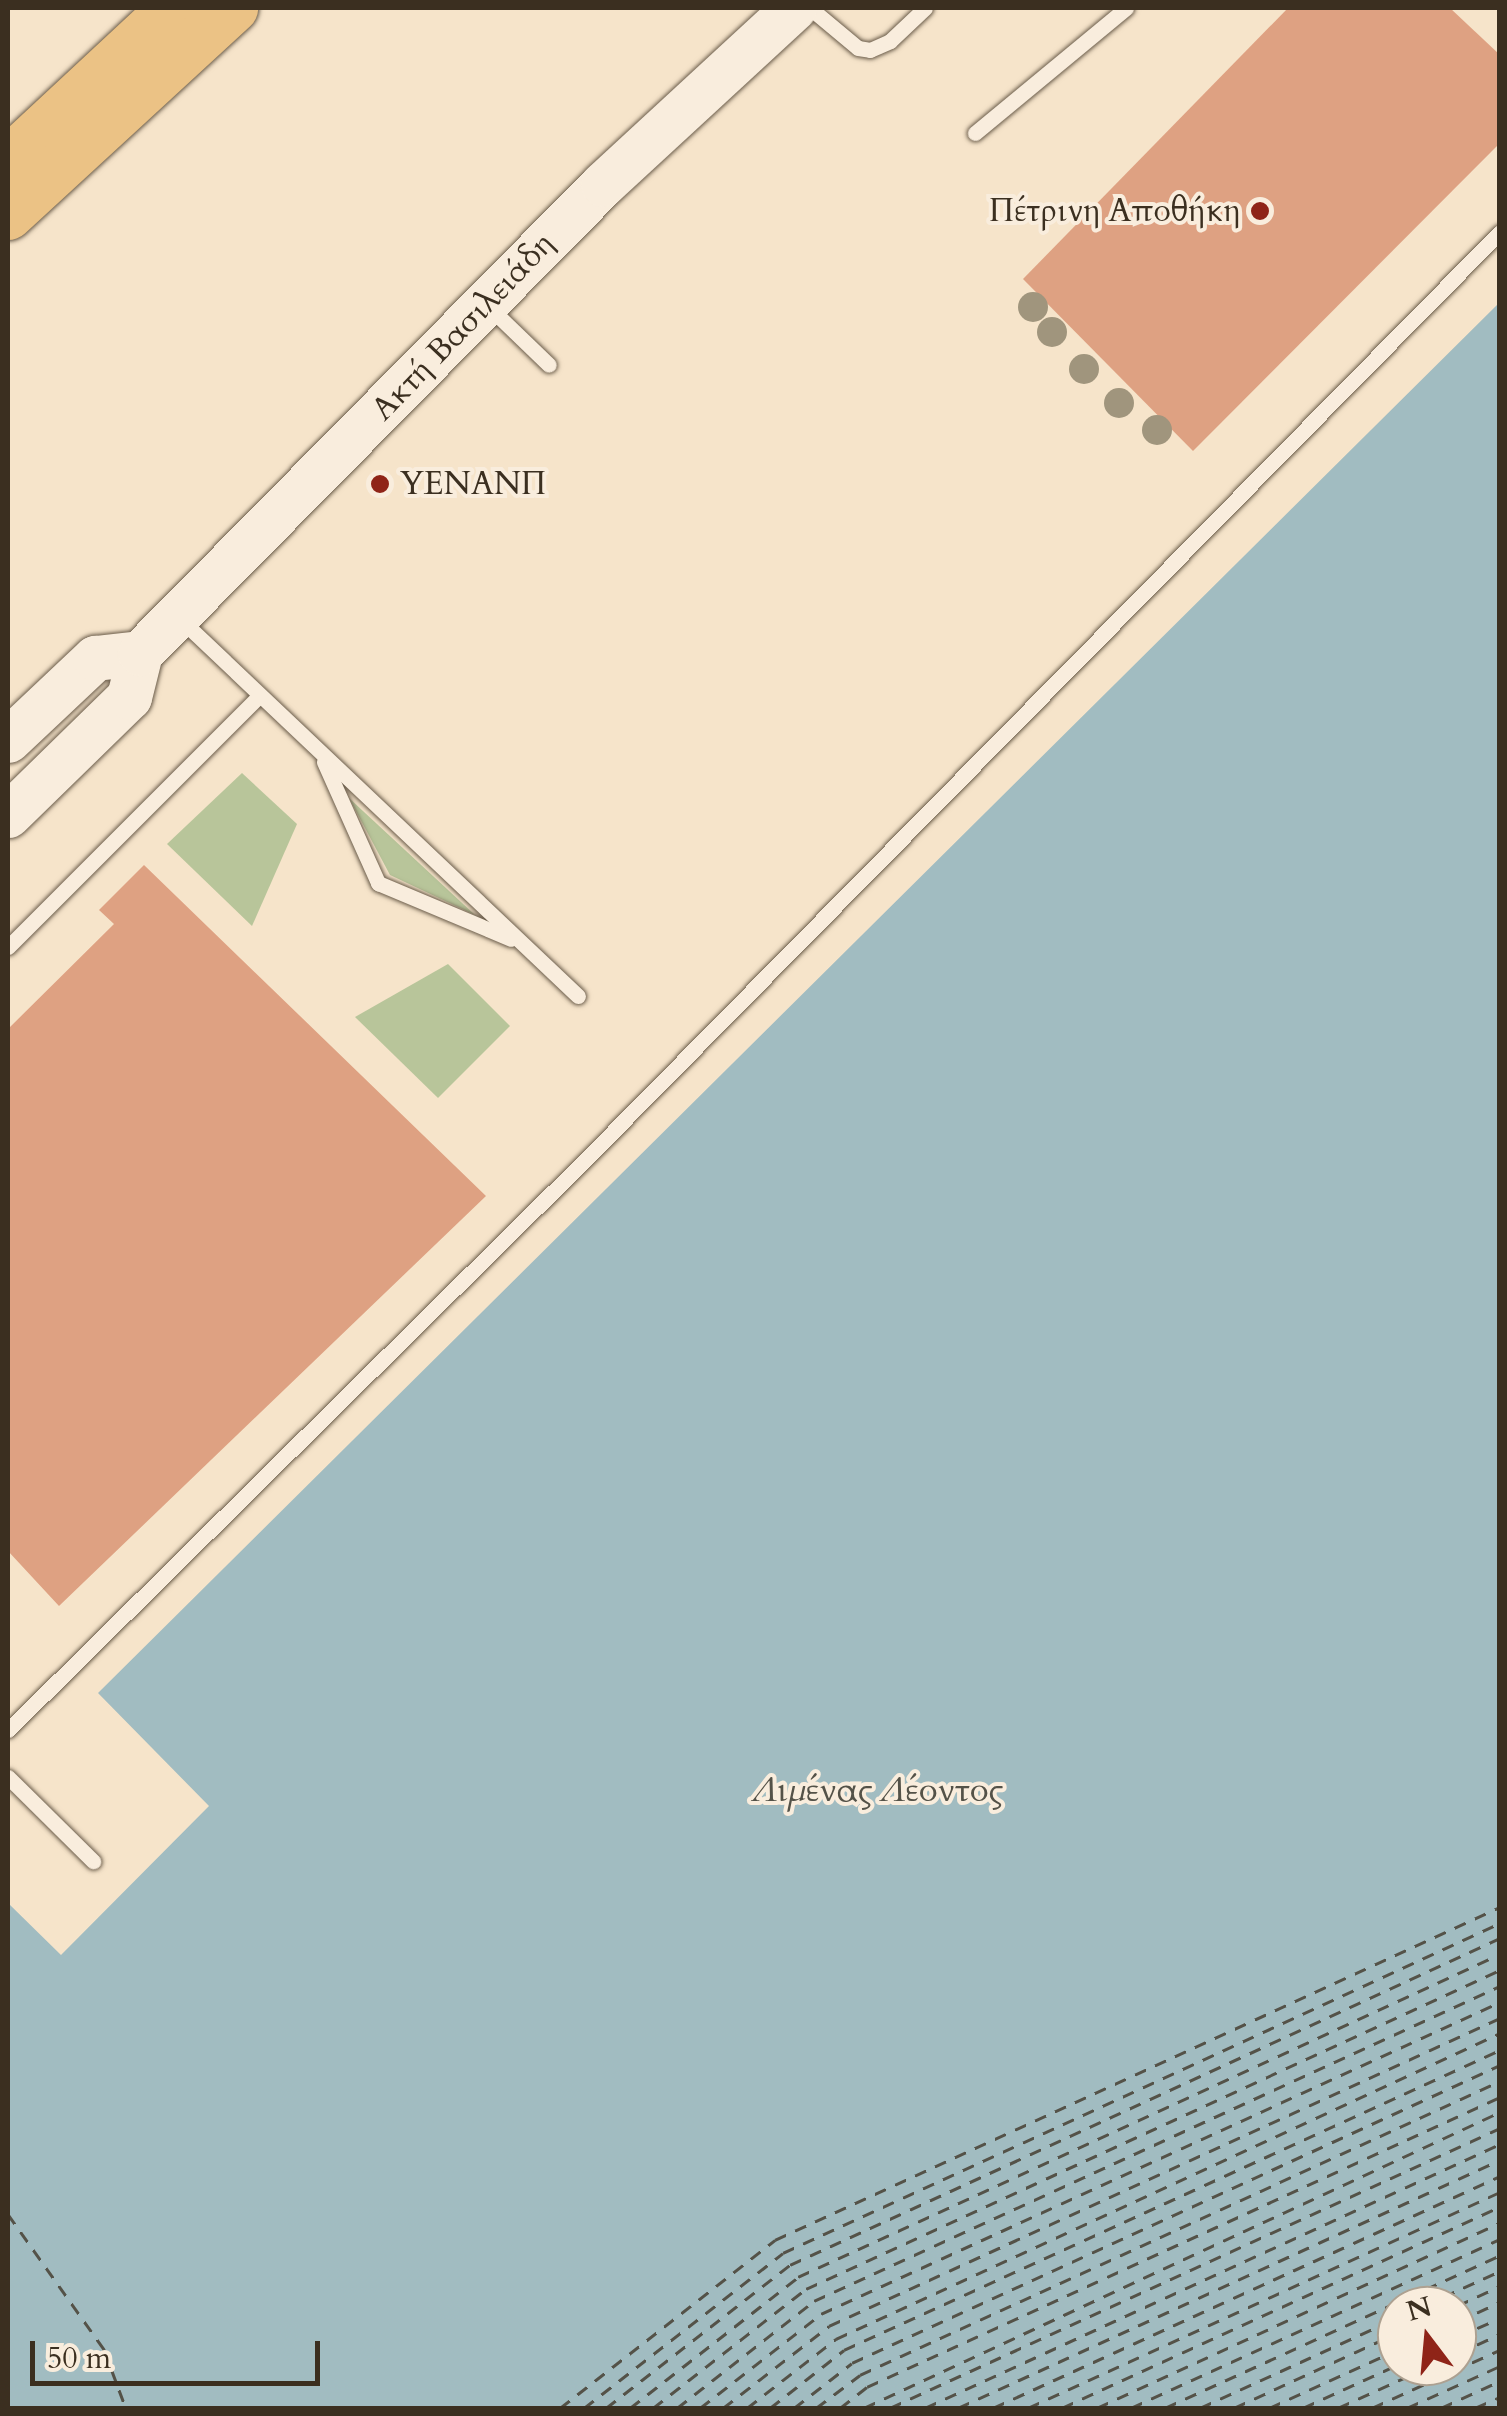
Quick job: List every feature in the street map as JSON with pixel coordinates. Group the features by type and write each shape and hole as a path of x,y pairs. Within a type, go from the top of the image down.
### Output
{"main road":[{"path":"8,162 174,8"},
{"path":"8,215 233,8"}],"street":[{"name":"Ακτή Βασιλειάδη","path":"8,815 129,698 140,654 177,615 603,184 794,8"},
{"path":"8,740 95,658 140,654"}],"lane":[{"path":"810,8 858,48 870,50 890,41 925,8"},
{"path":"975,133 1126,8"},
{"path":"8,1730 587,1158 1500,232"},
{"path":"486,304 549,365"},
{"path":"177,615 578,996"},
{"path":"8,947 259,696"},
{"path":"320,753 378,883 522,944"},
{"path":"8,1777 93,1860"}],"green space":[{"path":"242,773 297,824 252,926 167,844"},
{"path":"349,798 475,915 390,875"},
{"path":"448,964 510,1026 438,1098 355,1017"}],"water":[{"name":"Λιμένας Λέοντος","path":"1499,303 1499,2408 8,2408 8,1903 61,1955 209,1806 98,1693"}],"building":[{"name":"Πέτρινη Αποθήκη","path":"1288,8 1450,8 1500,55 1500,143 1193,451 1023,279"},
{"path":"144,865 486,1196 59,1606 8,1551 8,1029 114,924 99,910"}],"ferry route":[{"path":"560,2408 775,2240 1500,1907"},
{"path":"584,2408 783,2253 1500,1923"},
{"path":"606,2408 790,2265 1500,1938"},
{"path":"630,2408 798,2277 1500,1954"},
{"path":"653,2408 806,2289 1500,1970"},
{"path":"677,2408 814,2301 1500,1986"},
{"path":"700,2408 821,2314 1500,2002"},
{"path":"723,2408 829,2326 1500,2018"},
{"path":"747,2408 836,2339 1500,2033"},
{"path":"770,2408 844,2350 1500,2050"},
{"path":"794,2408 852,2363 1500,2065"},
{"path":"816,2408 860,2375 1500,2081"},
{"path":"840,2408 867,2387 1500,2097"},
{"path":"864,2408 1500,2112"},
{"path":"890,2408 1500,2128"},
{"path":"925,2408 1500,2144"},
{"path":"958,2408 1500,2160"},
{"path":"993,2408 1500,2176"},
{"path":"1028,2408 1500,2192"},
{"path":"1062,2408 1500,2207"},
{"path":"8,2214 104,2349 126,2408"},
{"path":"1097,2408 1500,2223"},
{"path":"1131,2408 1500,2239"},
{"path":"1165,2408 1500,2255"},
{"path":"1467,2286 1500,2271"},
{"path":"1477,2297 1500,2286"},
{"path":"1477,2313 1500,2302"},
{"path":"1477,2328 1500,2318"},
{"path":"1200,2408 1377,2327"},
{"path":"1477,2345 1500,2334"},
{"path":"1234,2408 1377,2342"},
{"path":"1372,2408 1500,2350"},
{"path":"1269,2408 1377,2359"},
{"path":"1407,2408 1500,2366"},
{"path":"1303,2408 1377,2374"},
{"path":"1441,2408 1500,2381"},
{"path":"1338,2408 1386,2386"},
{"path":"1475,2408 1500,2397"}],"place":[{"name":"Πέτρινη Αποθήκη","path":"1260,211"},
{"name":"ΥΕΝΑΝΠ","path":"380,484"}]}
